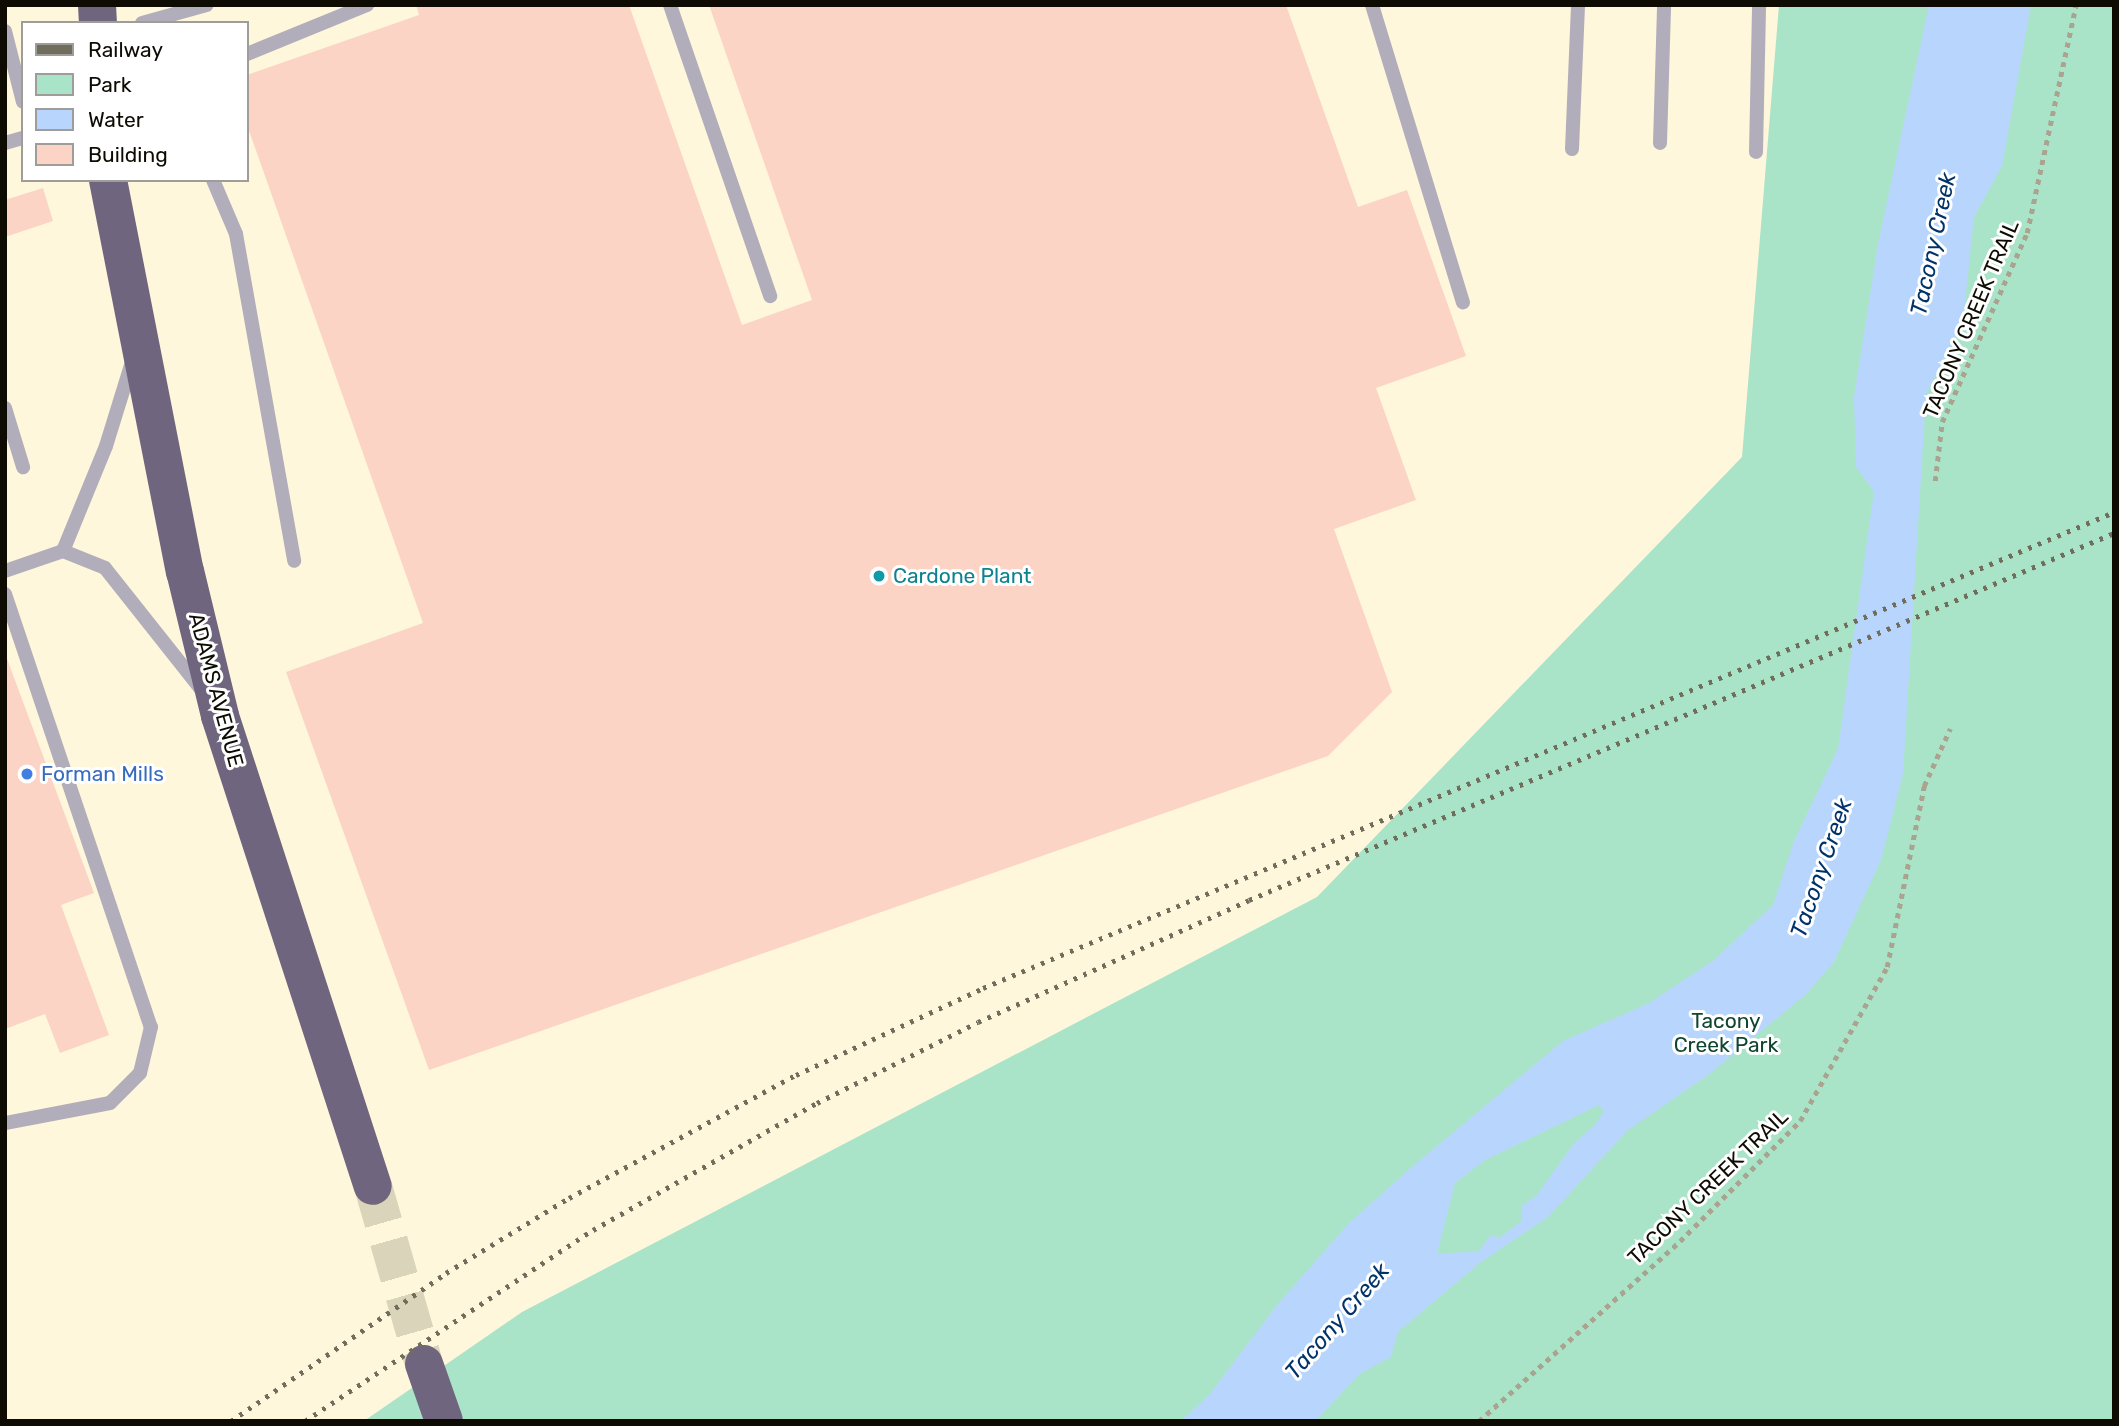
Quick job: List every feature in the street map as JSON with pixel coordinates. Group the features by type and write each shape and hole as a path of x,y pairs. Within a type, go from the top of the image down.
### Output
{"highway":[{"name":"ADAMS AVENUE","path":"108,182 138,342 220,716 373,1186"},
{"path":"424,1364 443,1421"}],"lane":[{"path":"149,21 207,5"},
{"path":"248,54 367,5"},
{"path":"670,5 770,296"},
{"path":"1372,5 1462,302"},
{"path":"1572,149 1578,5"},
{"path":"1660,143 1664,5"},
{"path":"1756,152 1759,5"},
{"path":"5,31 21,94"},
{"path":"214,182 236,234 295,561"},
{"path":"63,551 106,446 138,342"},
{"path":"5,408 23,467"},
{"path":"5,571 63,551 105,568 220,716"},
{"path":"5,594 151,1027 140,1073 110,1103 5,1123"}],"path":[{"name":"TACONY CREEK TRAIL","path":"1935,481 1942,422 2027,233 2076,5"},
{"name":"TACONY CREEK TRAIL","path":"1479,1421 1680,1241 1800,1121 1887,967 1924,786 1950,729"}],"green space":[{"name":"Tacony Creek Park","path":"1779,5 2114,5 2114,1421 364,1421 522,1312 1317,897 1742,457"}],"water":[{"name":"Tacony Creek","path":"1929,5 2031,5 2002,166 1974,217 1963,321 1926,394 1903,774 1881,860 1834,962 1805,995 1708,1075 1628,1130 1548,1217 1481,1262 1398,1332 1391,1357 1361,1373 1315,1421 1181,1421 1209,1395 1277,1305 1349,1223 1413,1166 1563,1041 1649,1003 1714,960 1773,905 1794,841 1838,749 1874,491 1856,467 1854,397 1878,244","holes":["1599,1105 1604,1111 1594,1126 1575,1142 1537,1195 1522,1206 1522,1220 1500,1238 1491,1235 1479,1251 1437,1254 1455,1183 1485,1160"]}],"building":[{"name":"Cardone Plant","path":"416,5 629,5 742,325 812,300 709,5 1286,5 1358,207 1407,190 1466,356 1376,388 1416,500 1334,529 1392,692 1328,756 429,1070 286,672 423,623 248,128 248,75 419,15"},
{"path":"43,188 53,221 5,237 5,200"},
{"name":"Forman Mills","path":"6,656 94,893 61,905 109,1035 60,1053 45,1014 5,1029"}],"tunnel":[{"path":"373,1186 424,1364"}],"railway":[{"path":"231,1421 446,1273 569,1198 796,1075 983,988 2114,512"},
{"path":"305,1421 593,1230 817,1103 978,1022 1249,900 2114,533"}],"place":[{"name":"Cardone Plant","path":"879,576"},
{"name":"Forman Mills","path":"27,774"}]}
